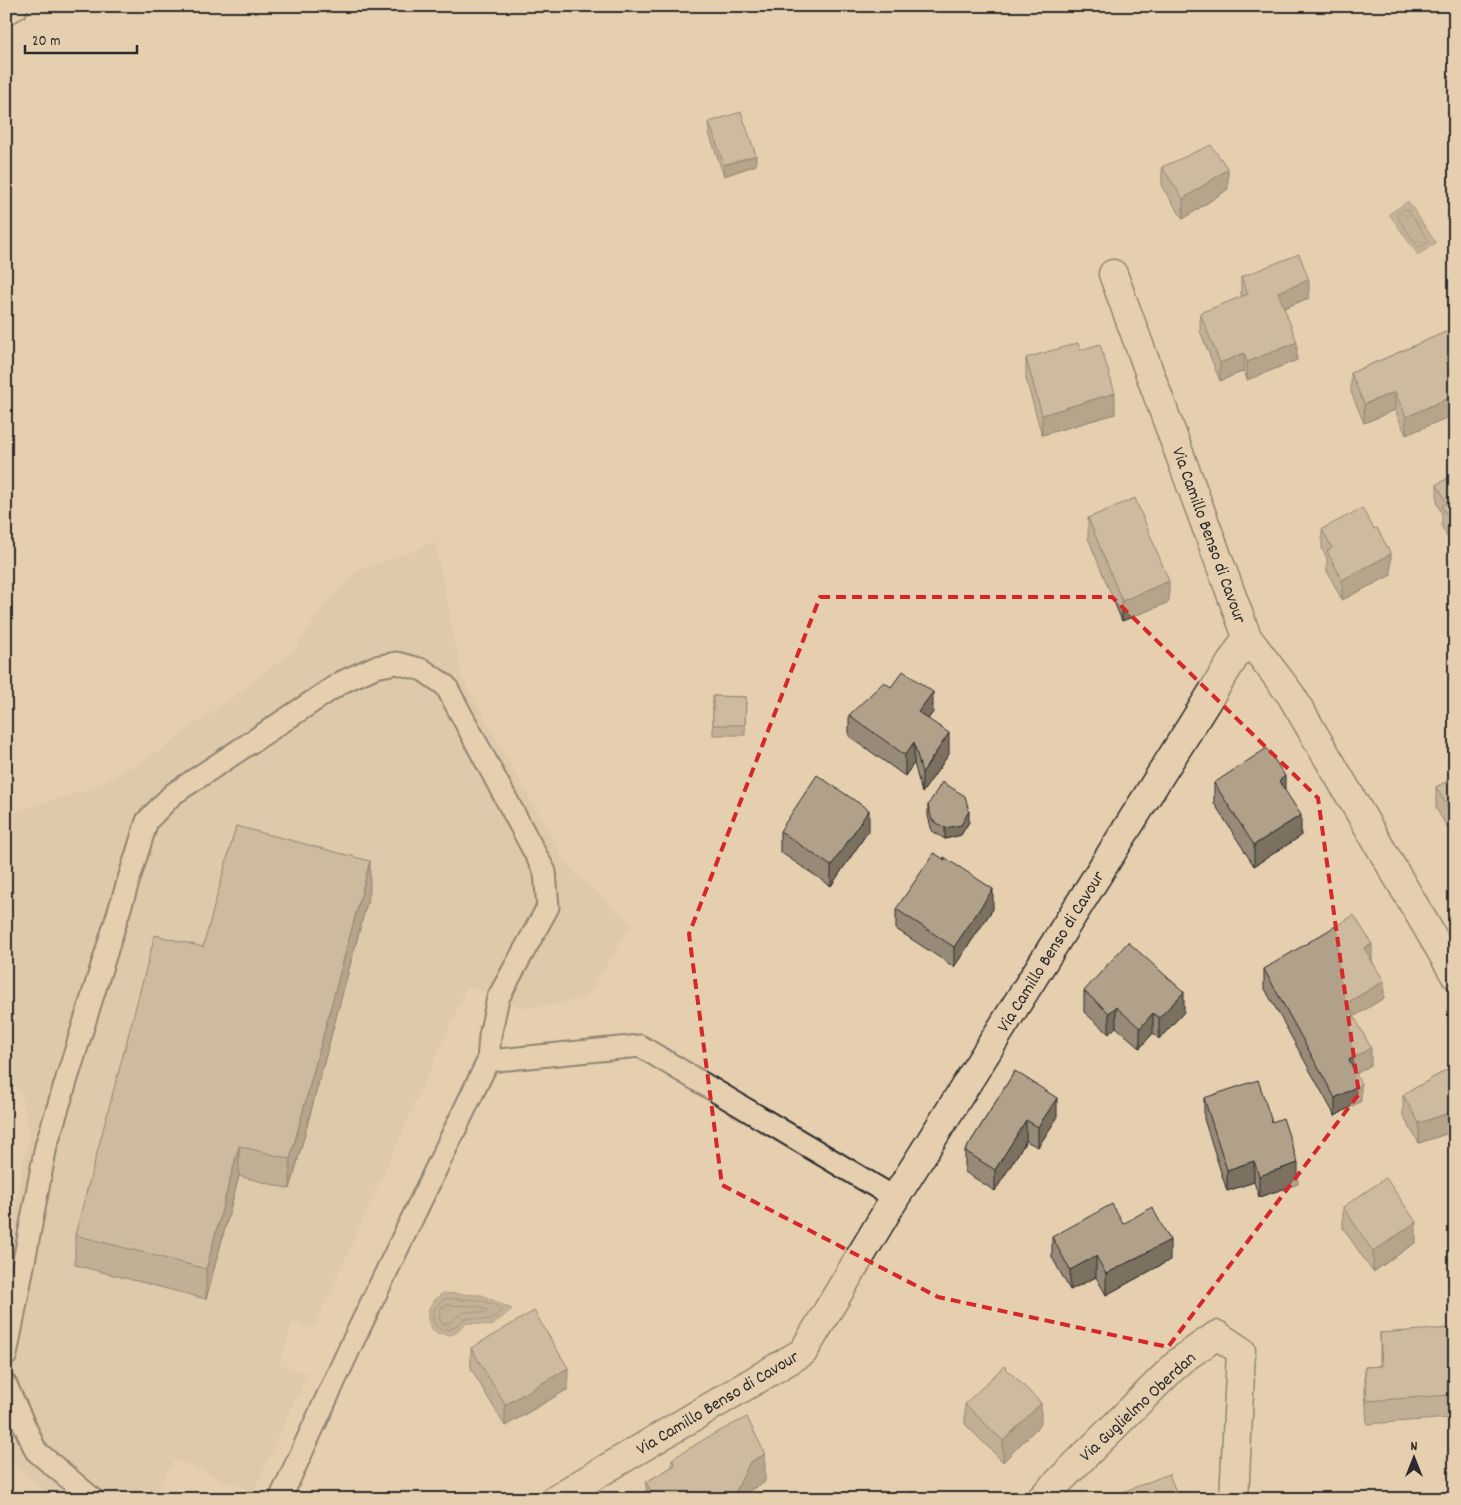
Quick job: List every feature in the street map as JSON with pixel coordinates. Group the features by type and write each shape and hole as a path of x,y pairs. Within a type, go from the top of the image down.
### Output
{"street":[{"path":"6,10 14,6"},
{"name":"Via Camillo Benso di Cavour","path":"556,1499 804,1352 895,1198 1247,637 1113,274"},
{"path":"1247,637 1291,695 1455,975"},
{"name":"Via Guglielmo Oberdan","path":"1040,1499 1181,1360 1218,1335 1241,1351 1234,1499"}],"lane":[{"path":"6,1354 46,1146 147,821 173,794 342,682 374,667 397,663 423,670 446,686 545,872 548,907 498,998 490,1036 488,1061 357,1332 280,1499"},
{"path":"488,1061 640,1046 895,1198"},
{"path":"6,1385 36,1451 93,1499"}],"highlighted area":[{"path":"820,597 1112,597 1318,798 1359,1094 1168,1347 938,1297 722,1185 689,934"}],"shaded area":[{"path":"435,542 462,677 567,865 632,924 586,998 526,1009 468,986 314,1328 293,1322 279,1364 308,1373 253,1492 174,1459 153,1499 54,1499 6,1458 6,1253 29,1133 21,1092 8,1081 12,1044 6,970 6,814 90,789 153,755 295,650 323,607 355,572"}],"water":[{"path":"1408,201 1436,243 1418,255 1389,214"},
{"path":"443,1293 482,1295 512,1309 492,1326 471,1323 465,1324 458,1332 451,1335 435,1333 429,1322 428,1311 433,1302"}],"building":[{"path":"741,112 756,155 724,165 709,122"},
{"path":"1211,145 1228,169 1183,199 1162,167"},
{"path":"1299,254 1309,280 1278,292 1297,342 1247,362 1244,353 1220,363 1200,313 1248,294 1241,277"},
{"path":"1455,328 1455,395 1406,417 1395,392 1364,404 1351,373"},
{"path":"1078,343 1080,350 1100,344 1115,393 1042,415 1026,358"},
{"path":"1455,475 1455,531 1442,506 1447,503 1437,484"},
{"path":"1135,498 1169,581 1122,601 1088,518"},
{"path":"1362,508 1374,529 1377,528 1391,554 1342,580 1327,551 1332,548 1322,529"},
{"path":"903,671 933,692 918,712 949,733 922,773 914,742 905,755 849,715 884,682 891,687"},
{"path":"713,696 746,697 745,725 713,725"},
{"path":"1267,748 1285,776 1279,781 1301,815 1254,845 1214,783"},
{"path":"817,775 869,810 831,866 780,831"},
{"path":"1455,777 1455,820 1436,787"},
{"path":"942,782 965,796 969,811 961,825 945,828 932,820 928,805"},
{"path":"236,826 370,861 290,1159 239,1146 206,1269 75,1235 155,935 203,947"},
{"path":"934,853 945,860 944,857 993,889 954,947 896,909"},
{"path":"1354,915 1372,944 1364,948 1384,981 1347,1003 1371,1048 1349,1060 1361,1084 1335,1098 1264,969"},
{"path":"1128,942 1184,992 1159,1018 1153,1013 1140,1028 1116,1007 1109,1013 1084,991"},
{"path":"1455,1065 1455,1111 1419,1123 1403,1095"},
{"path":"1015,1071 1057,1098 1038,1127 1026,1120 995,1170 965,1151"},
{"path":"1258,1080 1272,1122 1283,1118 1298,1163 1259,1176 1254,1161 1227,1170 1204,1098"},
{"path":"1386,1178 1416,1222 1373,1252 1343,1207"},
{"path":"1112,1204 1123,1224 1152,1207 1170,1240 1106,1274 1096,1256 1070,1270 1052,1237"},
{"path":"534,1311 568,1368 505,1405 471,1348"},
{"path":"1449,1328 1449,1332 1455,1331 1455,1393 1451,1395 1367,1401 1365,1367 1382,1366 1380,1333"},
{"path":"1004,1366 1041,1403 1003,1441 965,1404"},
{"path":"747,1417 765,1454 750,1462 734,1495 728,1499 633,1499 650,1489 646,1482 675,1465 672,1459 708,1437"},
{"path":"1169,1474 1179,1499 1105,1499"},
{"path":"913,1491 917,1499 898,1499"}]}
